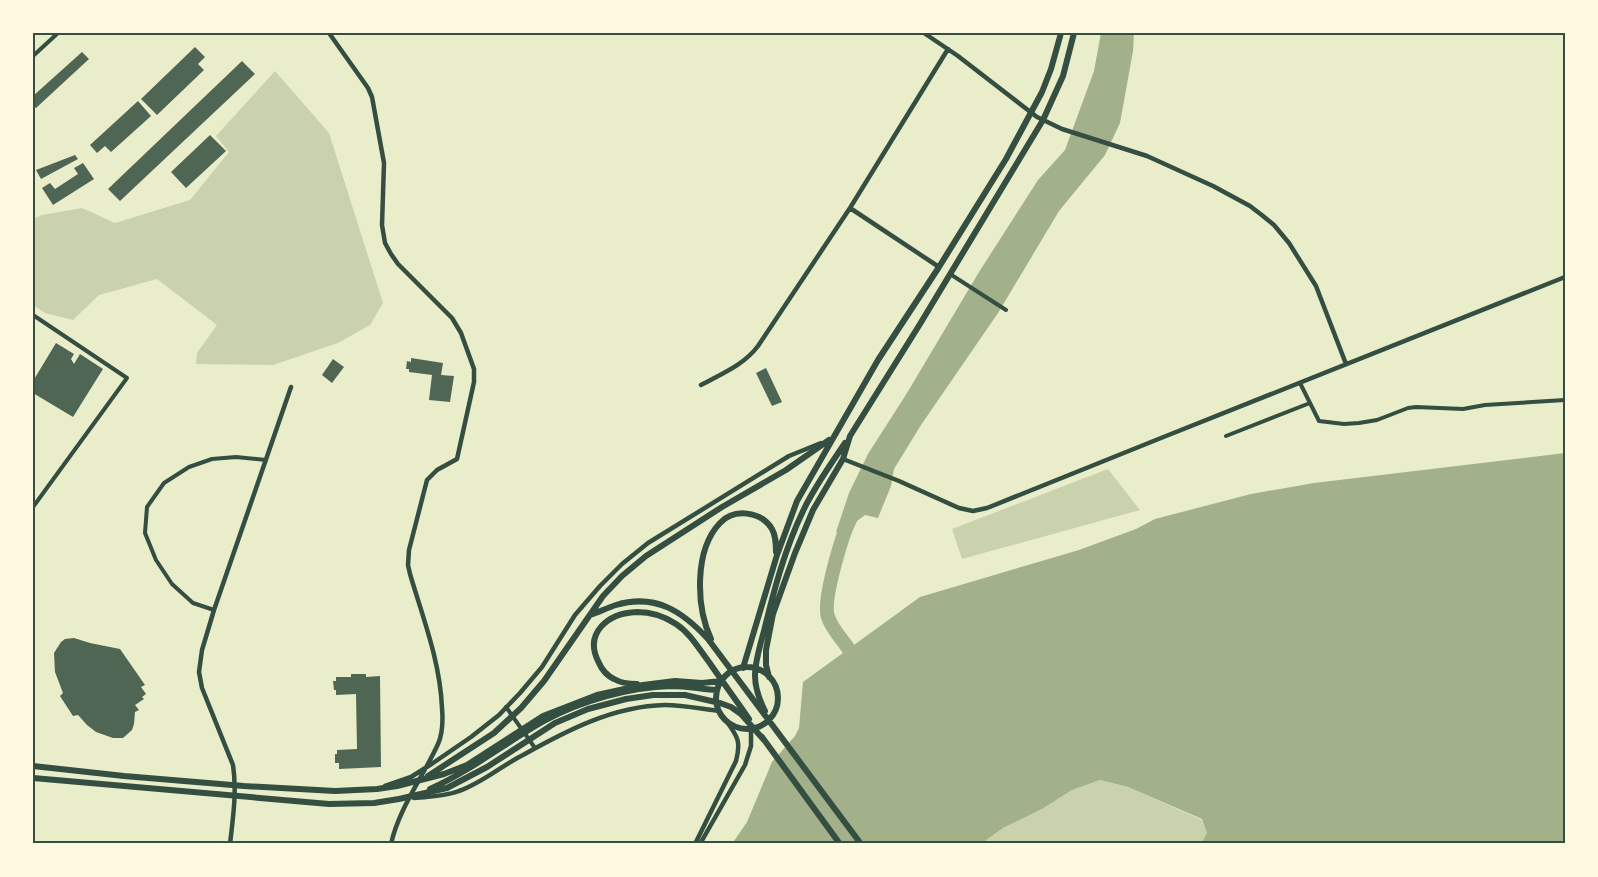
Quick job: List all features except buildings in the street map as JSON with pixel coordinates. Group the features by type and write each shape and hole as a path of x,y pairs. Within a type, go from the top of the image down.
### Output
{"main road":[{"path":"743,668 777,555 797,501 878,360 939,267 1032,114 1048,76 1061,33"},
{"path":"776,730 762,706 755,684 757,660 776,585 790,542 820,480 920,324 1043,120 1063,76 1074,33"},
{"path":"769,677 766,650 773,614 813,510 843,459 850,436"},
{"path":"422,779 494,733 521,708 544,681 603,596 621,576 646,556 722,507 786,470 832,438"},
{"path":"718,653 709,634 700,595 700,573 714,530 732,515 745,513 756,515 771,527 775,536 777,555"},
{"path":"589,616 618,605 641,602 654,603 684,616 708,639 861,844"},
{"path":"717,690 643,685 615,680 606,673 596,657 595,638 603,623 629,613 653,614 665,618 684,630 840,844"},
{"path":"743,668 762,671 769,677 775,685 777,704 768,720 761,726 751,729 740,729 727,722 716,703 717,690 721,681 734,670 743,668"},
{"path":"33,766 124,776 334,791 377,789 444,774 481,759 566,711 608,697 675,681 702,683 721,681"},
{"path":"418,794 447,781 551,712 597,694 643,685"},
{"path":"33,778 329,804 374,803 447,788 488,768 555,723 588,709 653,695 685,695 731,707 741,714 764,740"}],"street":[{"path":"33,56 58,33"},
{"path":"329,33 368,88 374,102 384,163 382,229 388,248 398,264 452,318 461,333 475,373 457,459 437,470 427,480 408,557 410,574 439,674 442,732 399,821 392,844"},
{"path":"924,33 1043,120 1062,129 1147,156 1213,186 1250,206 1274,225 1289,243 1317,286 1346,364"},
{"path":"701,385 740,364 755,350 850,208 948,49"},
{"path":"850,208 939,267"},
{"path":"950,274 1006,310"},
{"path":"843,459 966,511 987,508 1565,278"},
{"path":"33,315 127,378 33,507"},
{"path":"1300,382 1319,422 1344,424 1377,420 1412,407 1463,409 1485,405 1565,400"},
{"path":"230,844 234,795 233,765 202,688 199,672 202,650 214,610 291,387"},
{"path":"1226,436 1310,403"},
{"path":"377,789 411,777 434,763 471,737 506,707 542,666 575,615 600,586 648,543 789,456 832,438"},
{"path":"214,610 193,603 172,584 156,560 145,533 147,507 164,483 189,467 212,459 236,457 267,460"},
{"path":"399,799 458,792 535,748 593,720 632,709 664,705 719,711"},
{"path":"506,707 535,748"},
{"path":"695,844 736,761 738,739 727,722"},
{"path":"700,844 745,765 751,746 751,729"}],"shaded area":[{"path":"1101,33 1134,33 1120,123 1105,155 1059,211 998,313 921,425 894,469 891,486 878,518 865,515 857,521 849,537 836,532 849,493 868,454 1038,180 1065,150 1094,71"},
{"path":"275,71 329,133 383,303 370,325 338,343 273,365 196,364 197,353 217,325 157,279 99,295 73,320 45,313 33,305 33,219 42,215 82,208 115,223 190,200 229,152 216,136"},
{"path":"1565,453 1565,844 1201,844 1207,833 1202,819 1128,787 1100,780 1072,790 1042,809 1003,828 981,844 732,844 747,822 772,762 795,736 799,728 803,682 920,597 1079,550 1136,529 1155,519 1251,494 1314,483"},
{"path":"1108,469 1140,510 962,559 952,529"},
{"path":"1100,780 1128,787 1202,820 1207,833 1201,844 981,844 1003,828 1042,809 1072,790"}],"waterway":[{"path":"850,519 834,568 827,609 832,626 848,648 856,665"}]}
